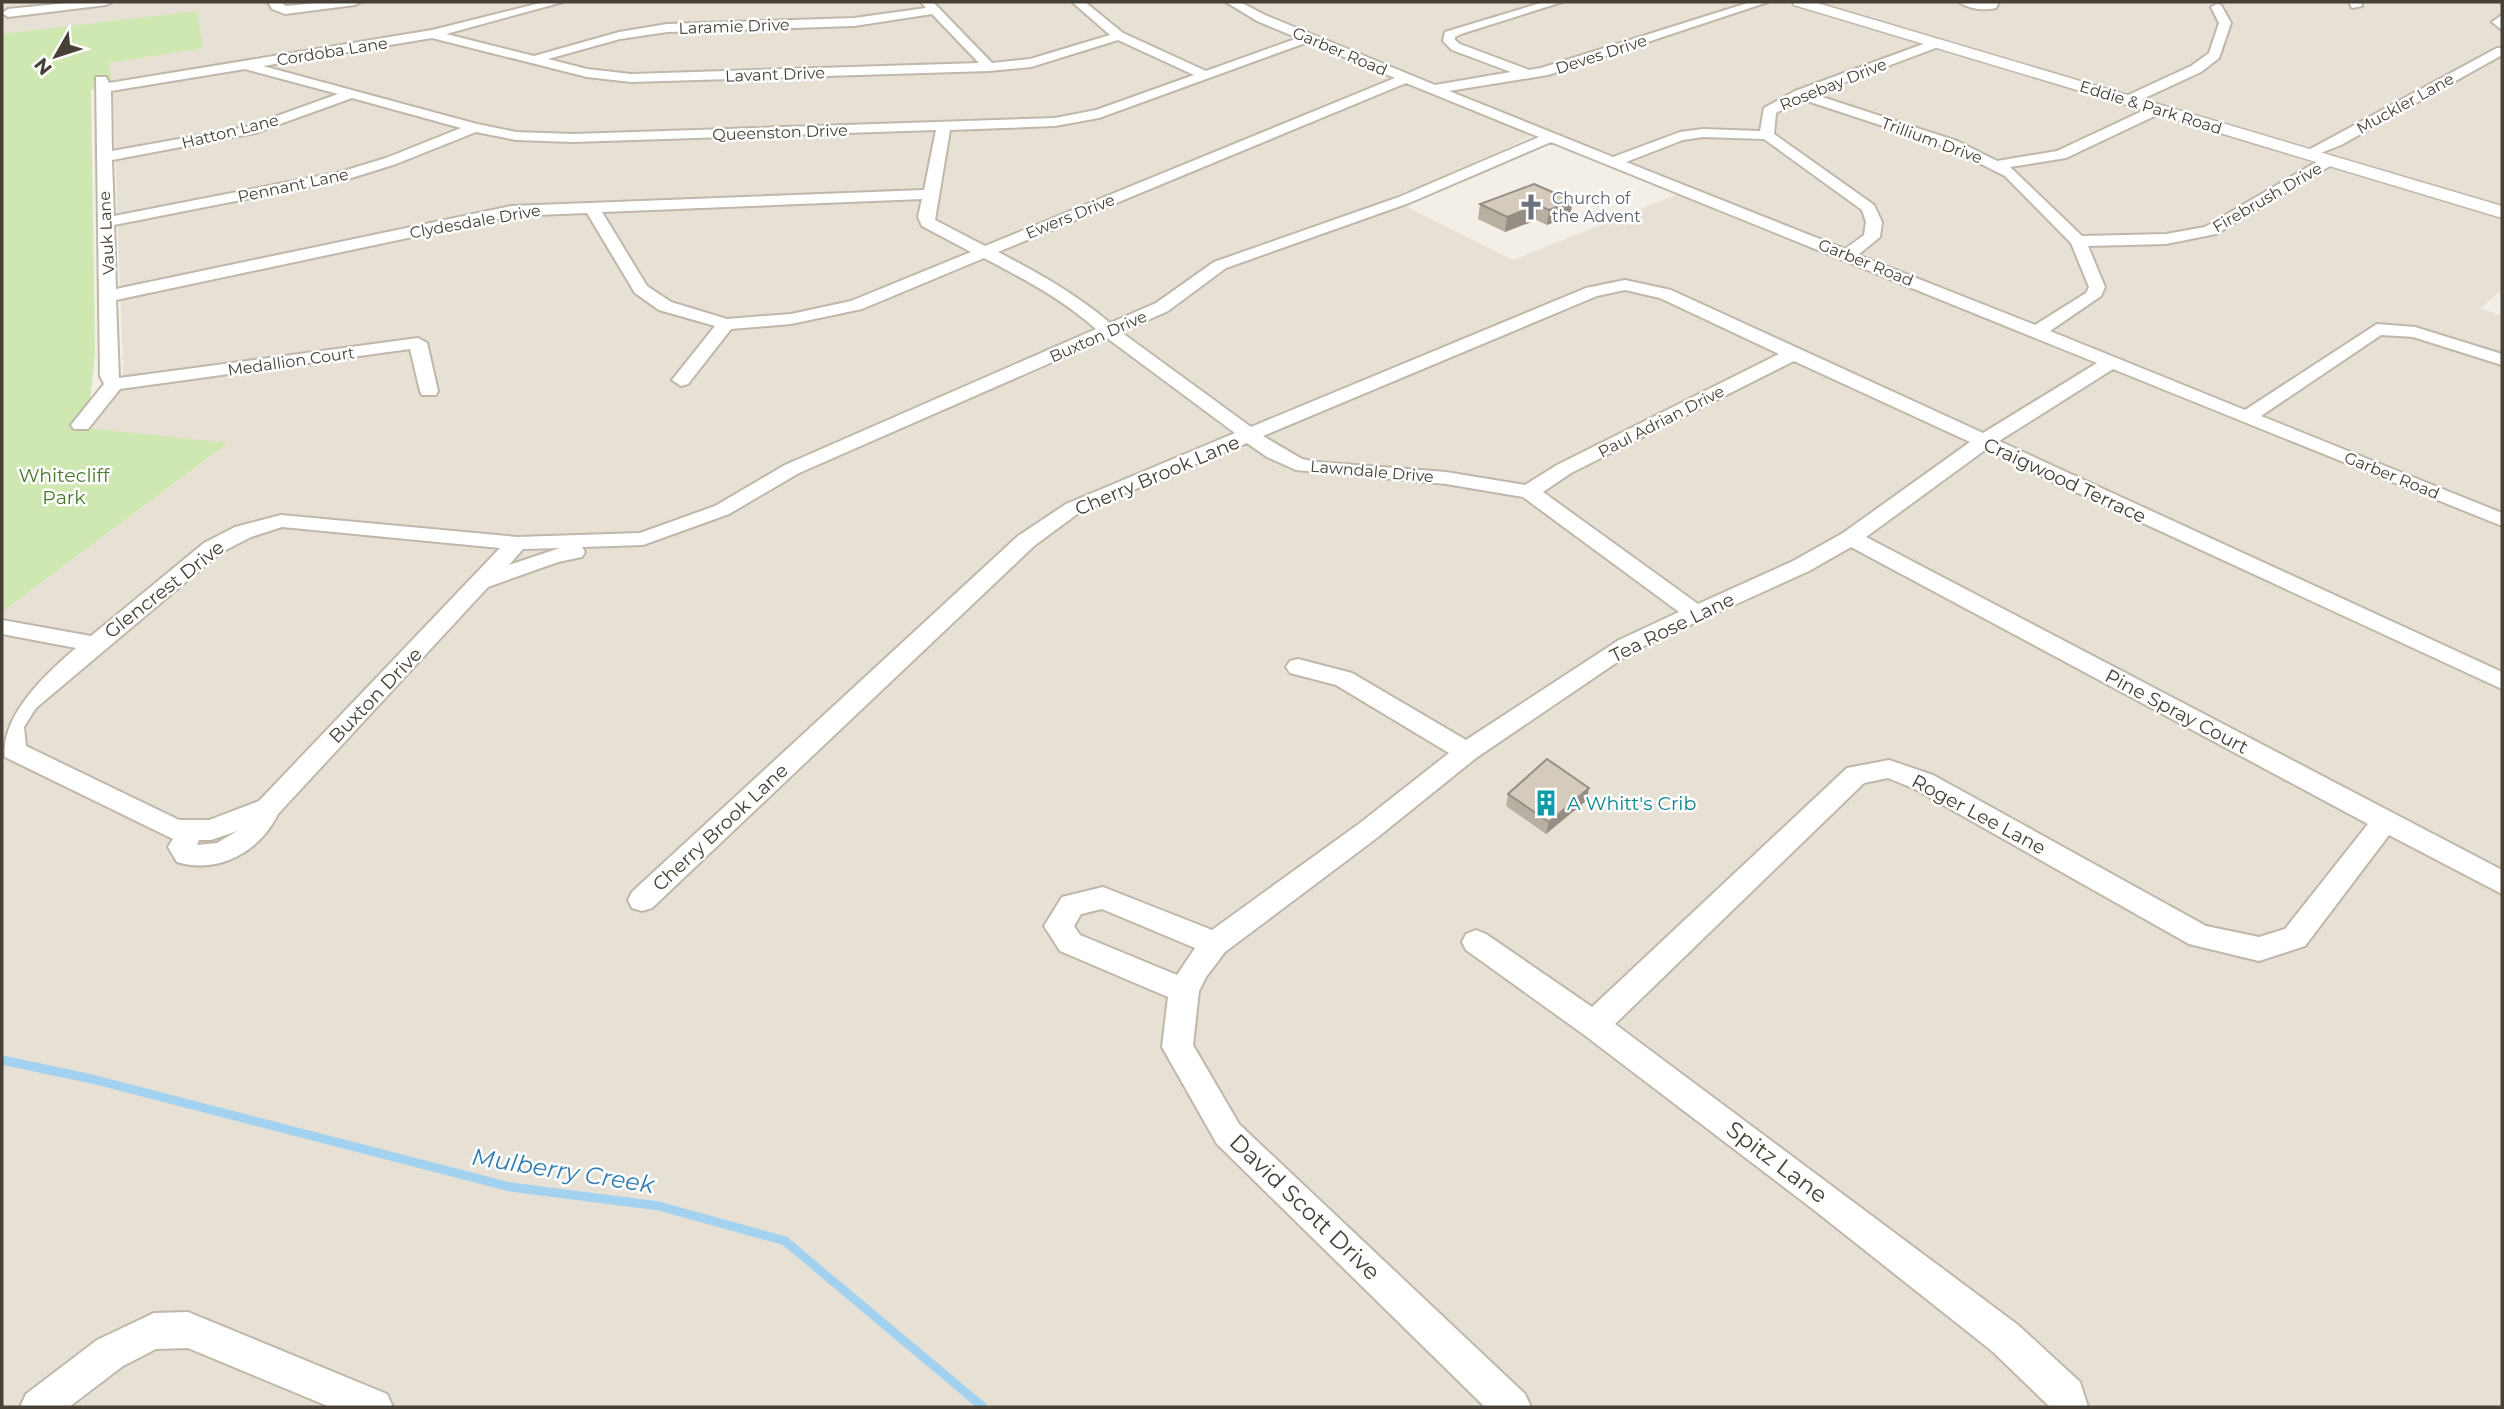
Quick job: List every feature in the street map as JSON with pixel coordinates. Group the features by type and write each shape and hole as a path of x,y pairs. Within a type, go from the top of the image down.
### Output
{"street":[{"path":"8,12 106,2"},
{"path":"274,2 276,7 285,10 355,2"},
{"name":"Cordoba Lane","path":"103,84 247,65 432,34 557,2"},
{"path":"1078,2 1119,36 1205,75"},
{"name":"Garber Road","path":"1231,2 1308,38 1406,78 1615,160 2502,520"},
{"path":"1529,74 1456,47 1449,41 1449,35 1556,2"},
{"name":"Deves Drive","path":"1436,89 1543,72 1762,2"},
{"name":"Eddie & Park Road","path":"1799,2 2502,212"},
{"path":"1965,2 1992,6 1993,2"},
{"path":"931,6 989,67"},
{"name":"Laramie Drive","path":"536,59 619,36 667,28 854,22 931,6"},
{"path":"2129,100 2196,69 2215,55 2225,23 2217,7"},
{"path":"2502,19 2498,22 2502,26"},
{"name":"Lavant Drive","path":"432,34 587,73 631,78 989,67 1031,62 1119,36"},
{"name":"Queenston Drive","path":"247,65 475,128 516,136 573,138 1055,122 1099,114 1308,38"},
{"name":"Rosebay Drive","path":"1847,255 1872,237 1874,222 1869,208 1767,135 1769,111 1800,94 1937,43"},
{"name":"Muckler Lane","path":"2308,154 2336,142 2501,51"},
{"name":"Ewers Drive","path":"591,207 641,289 665,306 726,324 791,319 856,305 1406,78"},
{"name":"Vauk Lane","path":"103,84 109,376 114,384"},
{"name":"Hatton Lane","path":"103,157 250,130 354,93"},
{"name":"Trillium Drive","path":"1800,94 1952,144 1998,165 2020,181 2078,241 2098,287 2093,296 2038,331"},
{"path":"1998,165 2061,155 2158,109"},
{"name":"Lawndale Drive","path":"944,127 926,217 928,223 1045,283 1081,307 1274,453 1296,464 1317,468 1446,478 1529,492 1695,613"},
{"name":"Pennant Lane","path":"106,222 343,176 391,161 475,128"},
{"path":"1615,160 1680,136 1703,133 1767,135"},
{"name":"Buxton Drive","path":"482,583 552,556 643,539 722,510 792,470 1162,307 1220,265 1404,200 1552,136"},
{"name":"Firebrush Drive","path":"2078,241 2166,239 2210,231 2330,160"},
{"name":"Clydesdale Drive","path":"109,296 490,215 538,208 932,194"},
{"name":"Craigwood Terrace","path":"1625,285 1665,294 2502,681"},
{"name":"Cherry Brook Lane","path":"642,900 1027,541 1073,508 1592,292 1625,285"},
{"path":"681,380 726,324"},
{"path":"2247,417 2377,329 2416,332 2502,360"},
{"name":"Medallion Court","path":"114,384 418,343 429,391"},
{"name":"Paul Adrian Drive","path":"1529,492 1564,469 1795,354"},
{"name":"Tea Rose Lane","path":"1198,968 1467,752 1627,645 1801,566 1851,538 1983,442 2112,362"},
{"path":"81,425 114,384"},
{"name":"Glencrest Drive","path":"12,726 27,702 93,644 212,548 243,532 281,521 517,543"},
{"name":"Pine Spray Court","path":"1851,538 2502,883"},
{"name":"Buxton Drive","path":"12,726 15,751 176,830 190,831 182,847 187,855 202,857 221,853 241,844 261,825 268,808 517,543 643,539"},
{"path":"2,627 93,644"},
{"path":"1298,667 1344,679 1467,752"},
{"name":"Roger Lee Lane","path":"1594,1025 1856,775 1889,769 1924,782 2199,936 2259,948 2295,938 2385,821"},
{"name":"Spitz Lane","path":"1476,942 1594,1025 1826,1199 2005,1338 2068,1401"},
{"name":"David Scott Drive","path":"1198,968 1177,1047 1227,1134 1512,1407"},
{"path":"39,1407 110,1353 154,1331 187,1331 374,1407"}],"shaded area":[{"path":"2,2 1225,2 1247,15 1534,135 1450,175 1389,198 1513,260 1681,193 2126,375 2138,367 1308,34 1239,2 1790,2 2502,215 2502,290 2480,308 2502,316 2502,1407 2,1407 2,612 227,444 87,429 117,392 123,371 113,91 109,63 202,48 197,12 2,34"},
{"path":"1811,2 2502,2 2502,207 2256,135"}],"green space":[{"name":"Whitecliff Park","path":"197,11 203,48 109,63 112,84 91,90 95,354 87,428 228,443 2,612 2,34"}],"building":[{"path":"1534,184 1573,201 1549,210 1538,205 1507,217 1480,204"},
{"name":"A Whitt's Crib","path":"1547,759 1589,788 1549,822 1508,794"}],"waterway":[{"name":"Mulberry Creek","path":"2,1060 92,1079 510,1187 659,1206 785,1241 983,1407"}],"place":[{"name":"Church of the Advent","path":"1531,207"},
{"name":"A Whitt's Crib","path":"1546,803"}]}
